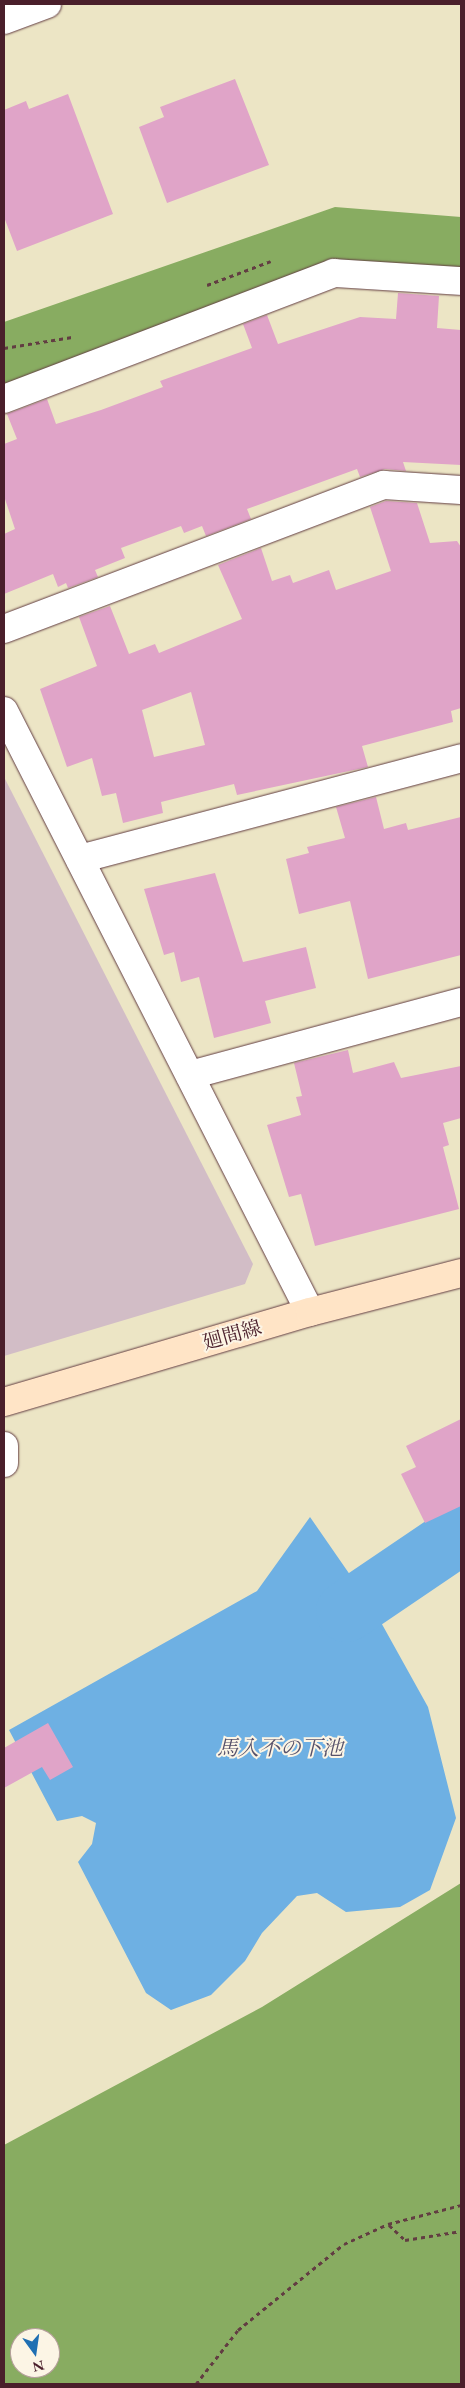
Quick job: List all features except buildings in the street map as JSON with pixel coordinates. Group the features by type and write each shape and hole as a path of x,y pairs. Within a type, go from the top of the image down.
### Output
{"street":[{"path":"4,20 47,4"},
{"path":"4,399 334,273 461,281"},
{"path":"4,629 384,485 461,490"},
{"path":"4,711 310,1312"},
{"path":"80,859 461,758"},
{"path":"190,1076 461,1002"},
{"name":"廻間線","path":"4,1402 310,1312 461,1273"},
{"path":"4,1446 4,1463"}],"path":[{"path":"196,2384 238,2330 344,2244 388,2224 461,2205"},
{"path":"388,2224 405,2240 461,2231"}],"shaded area":[{"path":"4,777 253,1264 245,1284 4,1356"}],"green space":[{"path":"335,207 461,217 461,269 338,263 4,386 4,322"},
{"path":"461,1883 461,2384 4,2384 4,2145 262,2007"}],"water":[{"name":"馬入不の下池","path":"310,1517 373,1608 428,1707 456,1818 430,1890 400,1907 346,1912 317,1893 297,1896 262,1933 245,1961 211,1995 171,2010 146,1993 78,1862 92,1844 96,1823 82,1816 57,1821 9,1730 257,1591"}],"waterway":[{"path":"346,1611 461,1533"}]}
